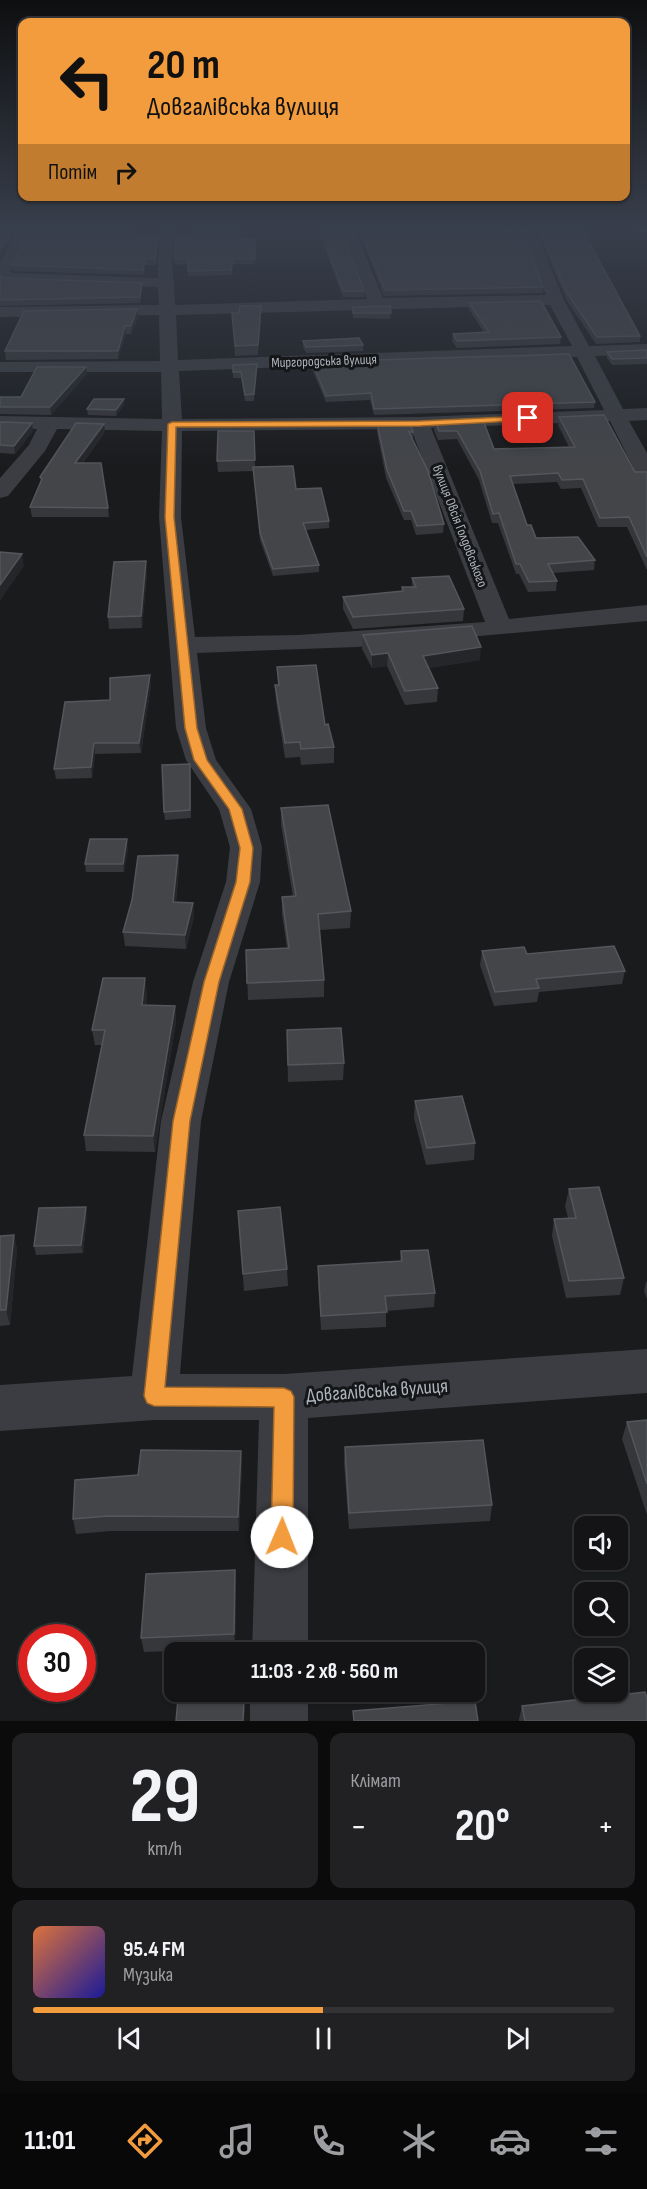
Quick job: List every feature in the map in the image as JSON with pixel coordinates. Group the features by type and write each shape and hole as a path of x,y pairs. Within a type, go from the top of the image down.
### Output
{"street":[{"path":"0,312 52,307"},
{"path":"154,1396 181,1121 211,982 243,882 246,848 235,809 197,750 191,728 170,517 172,424 167,307"},
{"path":"240,307 287,307"},
{"path":"560,307 647,473"},
{"name":"Миргородська вулиця","path":"0,367 170,366 647,349"},
{"path":"0,422 420,423 647,414"},
{"path":"0,490 38,447 50,422"},
{"name":"вулиця Овсія Голдовського","path":"420,423 500,628"},
{"path":"182,645 242,645 500,628 647,613"},
{"name":"Довгалівська вулиця","path":"0,1408 154,1396 284,1397 647,1371"},
{"path":"280,1642 284,1397"},
{"path":"279,1702 279,1721"}],"building":[{"path":"240,307 261,307 258,345 235,346 232,313 239,313"},
{"path":"353,307 390,307 391,313 353,313"},
{"path":"472,307 545,307 561,337 457,341 453,334 489,332"},
{"path":"577,307 624,307 640,336 597,337"},
{"path":"137,309 131,326 125,326 118,351 5,351 24,311"},
{"path":"359,338 363,345 306,347 303,341"},
{"path":"647,350 647,358 612,359 607,352"},
{"path":"569,354 595,402 374,409 371,393 326,396 312,362"},
{"path":"257,364 254,394 245,395 241,372 233,372 233,365"},
{"path":"37,367 86,367 50,407 0,407 0,397 21,397"},
{"path":"94,399 124,399 116,410 87,409"},
{"path":"604,415 635,472 647,472 647,557 629,517 600,518 583,479 562,480 558,473 510,476 527,525 531,525 536,538 578,537 595,560 548,564 557,581 529,582 520,564 516,564 499,513 493,514 480,471 457,431 439,431 435,421 483,420 494,449 575,447 559,417"},
{"path":"0,422 32,423 14,446 0,445"},
{"path":"76,423 104,424 75,463 101,463 108,508 30,507 42,479 40,477"},
{"path":"377,423 410,423 413,432 409,432 428,471 444,524 417,526 411,511 404,511 387,470"},
{"path":"218,431 254,431 255,460 217,461"},
{"path":"293,466 296,489 321,488 329,521 303,523 319,565 273,569 260,533 253,467"},
{"path":"0,552 22,554 0,585"},
{"path":"146,561 141,616 108,617 114,562"},
{"path":"449,576 464,609 353,617 343,597 403,591 402,587 416,587 412,578"},
{"path":"472,626 481,647 423,656 438,688 405,691 388,653 372,655 363,635"},
{"path":"316,665 325,725 328,724 334,747 301,749 300,742 285,743 275,685 279,685 277,667"},
{"path":"150,675 139,743 94,743 91,767 54,769 65,702 110,700 110,678"},
{"path":"190,764 190,810 164,812 162,765"},
{"path":"328,805 351,911 318,914 324,980 247,983 246,950 289,948 282,897 296,896 281,808"},
{"path":"90,839 127,839 123,864 85,864"},
{"path":"178,855 173,902 193,903 185,935 123,932 132,900 138,856"},
{"path":"614,946 625,971 536,979 539,988 495,992 482,951 524,947 527,954"},
{"path":"103,978 145,978 142,1005 175,1006 153,1136 84,1135 105,1030 92,1030"},
{"path":"341,1028 344,1063 288,1065 287,1030"},
{"path":"462,1096 475,1143 427,1148 415,1101"},
{"path":"599,1187 624,1278 569,1281 554,1219 576,1218 569,1189"},
{"path":"86,1207 81,1245 34,1246 39,1208"},
{"path":"280,1207 287,1269 243,1274 238,1211"},
{"path":"14,1235 6,1310 0,1310 0,1236"},
{"path":"428,1250 435,1293 385,1296 387,1312 321,1316 318,1266 402,1261 401,1251"},
{"path":"647,1420 647,1484 627,1422"},
{"path":"483,1440 492,1505 349,1513 345,1447"},
{"path":"141,1450 241,1451 238,1517 108,1516 73,1519 75,1480 138,1475"},
{"path":"235,1570 234,1634 141,1638 146,1574"},
{"path":"645,1692 647,1721 525,1721 522,1706 574,1700 574,1702 628,1702 628,1694"},
{"path":"178,1702 244,1702 243,1721 176,1721"},
{"path":"475,1702 478,1721 354,1721 353,1711"}],"route":[{"path":"282,1537 284,1397 154,1396 181,1121 211,982 243,882 246,848 235,809 201,760 191,728 170,517 172,424 211,426 420,423 528,418"}]}
